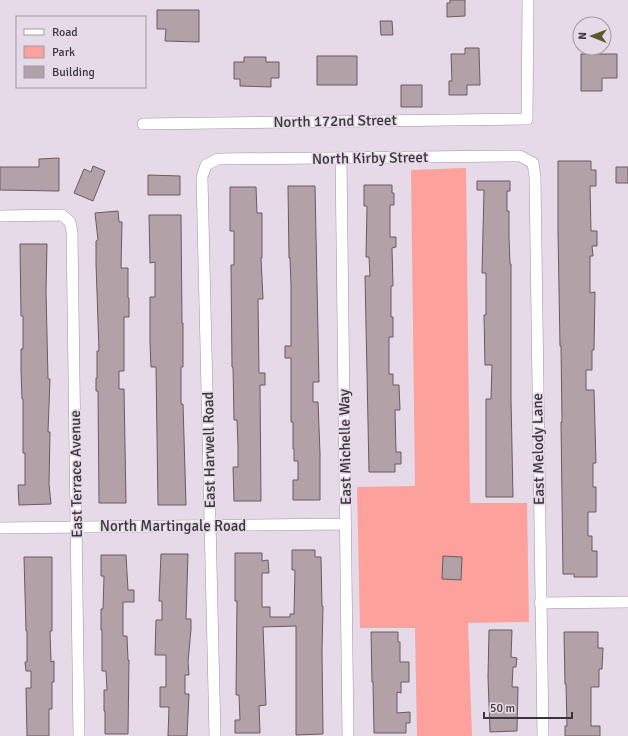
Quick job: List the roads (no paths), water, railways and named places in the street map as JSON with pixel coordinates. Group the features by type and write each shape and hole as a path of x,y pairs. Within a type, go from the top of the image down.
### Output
{"street":[{"name":"North 172nd Street","path":"143,124 527,119 528,0"},
{"name":"North Kirby Street","path":"206,165 218,159 520,156 533,163"},
{"name":"East Michelle Way","path":"342,158 348,736"},
{"name":"East Melody Lane","path":"533,163 535,177 543,736"},
{"name":"East Harwell Road","path":"206,165 202,177 215,736"},
{"name":"East Terrace Avenue","path":"0,216 62,215 70,222 72,232 79,736"},
{"name":"North Martingale Road","path":"0,528 346,524"},
{"path":"540,603 628,602"}]}
